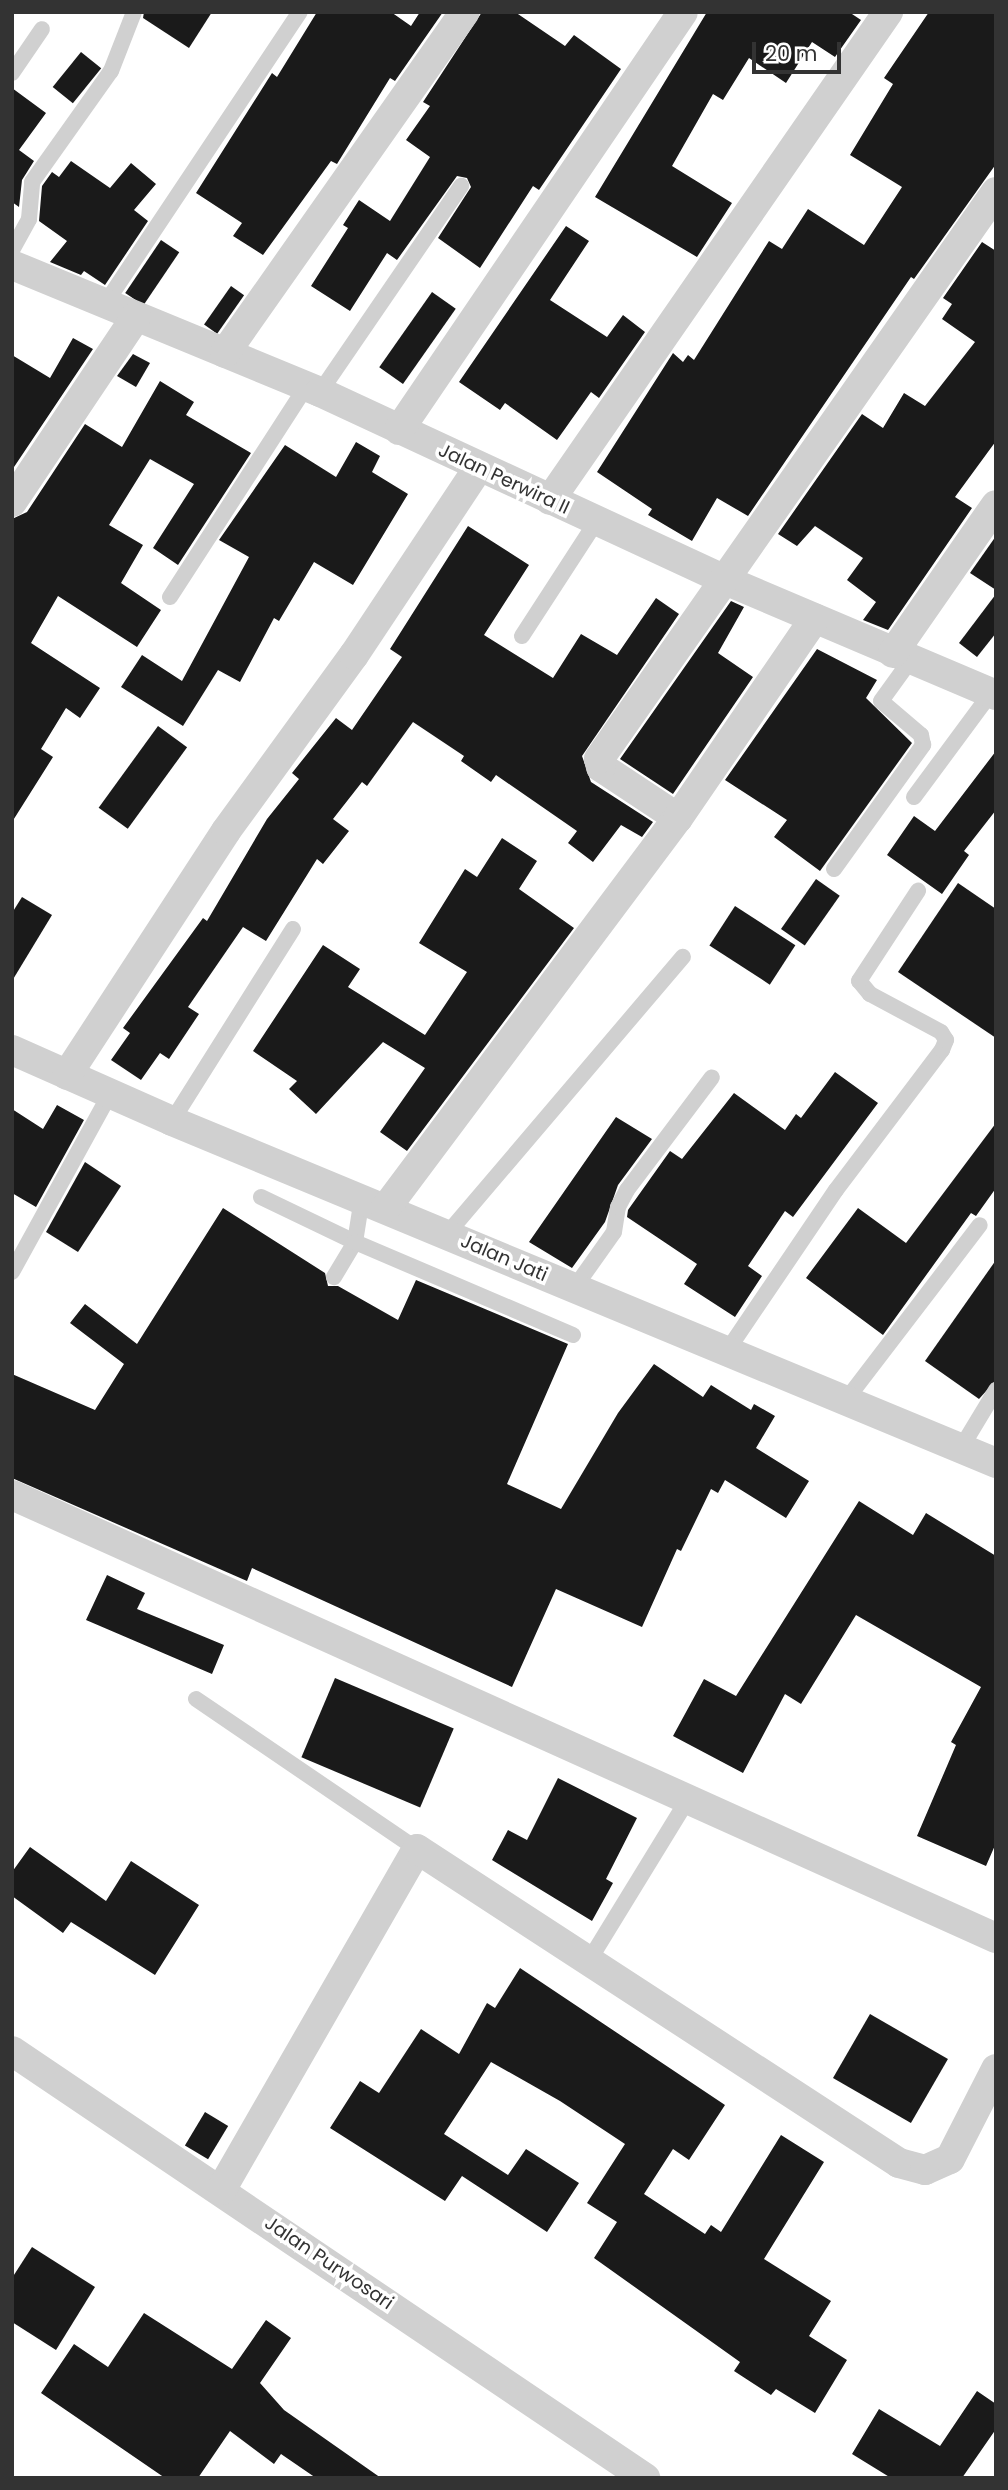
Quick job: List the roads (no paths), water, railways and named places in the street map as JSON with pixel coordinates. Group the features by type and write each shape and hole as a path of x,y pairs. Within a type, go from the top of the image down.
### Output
{"street":[{"path":"225,353 465,12"},
{"path":"399,430 683,12"},
{"path":"550,500 888,12"},
{"path":"678,818 601,768 598,759 996,192"},
{"name":"Jalan Perwira II","path":"12,265 313,390 725,580 993,694"},
{"path":"12,502 136,317"},
{"path":"67,1075 226,831 354,655 479,467"},
{"path":"901,657 996,505"},
{"path":"374,1203 678,818 815,618"},
{"name":"Jalan Jati","path":"12,1050 172,1121 996,1463"},
{"path":"12,1495 996,1938"},
{"path":"221,2190 417,1849 590,1959 899,2163 925,2170 950,2159 996,2068"},
{"name":"Jalan Purwosari","path":"12,2051 645,2478"}],"lane":[{"path":"12,250 29,219 32,182 93,100 111,71 134,12"},
{"path":"106,304 300,12"},
{"path":"12,73 42,29"},
{"path":"170,597 313,390 461,186"},
{"path":"522,636 596,522"},
{"path":"834,869 923,745 921,735 881,701 901,657"},
{"path":"915,797 993,694"},
{"path":"727,1351 836,1190 942,1050 946,1040 941,1032 870,994 859,981 861,971 918,891"},
{"path":"172,1121 293,929"},
{"path":"447,1234 683,957"},
{"path":"575,1287 614,1232 618,1207 628,1190 712,1077"},
{"path":"12,1272 110,1094"},
{"path":"261,1197 355,1242 573,1335"},
{"path":"334,1277 374,1203"},
{"path":"846,1400 980,1224"},
{"path":"961,1448 996,1390"},
{"path":"196,1699 417,1849"},
{"path":"590,1959 688,1799"}]}
